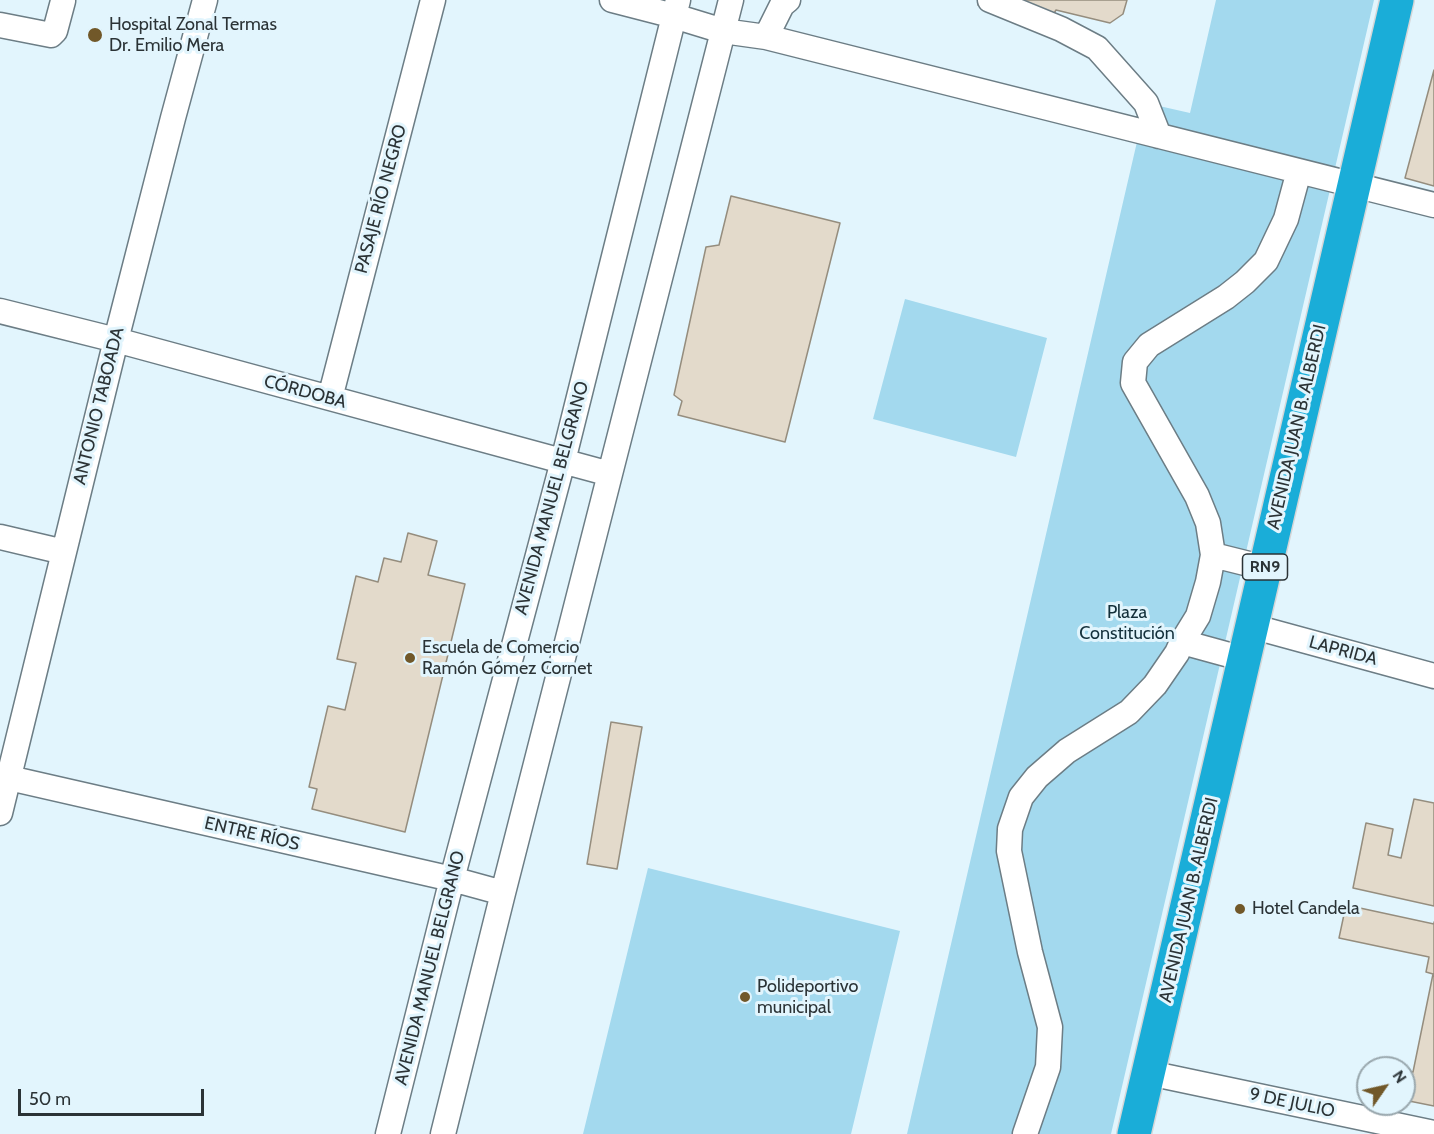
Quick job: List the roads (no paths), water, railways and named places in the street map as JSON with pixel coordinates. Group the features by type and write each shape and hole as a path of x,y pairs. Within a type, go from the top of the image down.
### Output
{"highway":[{"name":"AVENIDA JUAN B. ALBERDI","path":"1134,1134 1397,0"}],"street":[{"path":"0,25 51,35 55,31 62,0"},
{"name":"ANTONIO TABOADA","path":"0,813 4,777 205,0"},
{"name":"PASAJE RÍO NEGRO","path":"330,399 433,0"},
{"path":"612,0 676,8 723,31 766,37 1434,206"},
{"path":"443,1134 731,0"},
{"path":"766,37 782,5 788,0"},
{"path":"990,0 1061,29 1096,48 1146,103 1159,136"},
{"name":"AVENIDA MANUEL BELGRANO","path":"388,1134 452,879 563,461 676,8"},
{"path":"1025,1134 1048,1067 1050,1027 1030,952 1009,851 1010,829 1021,797 1037,777 1067,751 1129,712 1155,685 1198,616 1214,555 1208,523 1197,496 1133,382 1135,362 1149,345 1226,297 1266,261 1286,219 1299,171"},
{"name":"CÓRDOBA","path":"0,311 116,340 610,474"},
{"path":"0,537 64,552"},
{"path":"1214,555 1264,567"},
{"name":"LAPRIDA","path":"1251,626 1434,676"},
{"path":"1182,642 1244,659"},
{"name":"ENTRE RÍOS","path":"4,777 452,879 503,893"},
{"name":"9 DE JULIO","path":"1149,1073 1434,1133"}],"place":[{"name":"Hospital Zonal Termas Dr. Emilio Mera","path":"95,35"},
{"name":"Escuela de Comercio Ramón Gómez Cornet","path":"410,658"},
{"name":"Hotel Candela","path":"1240,909"},
{"name":"Polideportivo municipal","path":"745,997"}],"park label":[{"name":"Plaza Constitución","path":"1127,623"}]}
